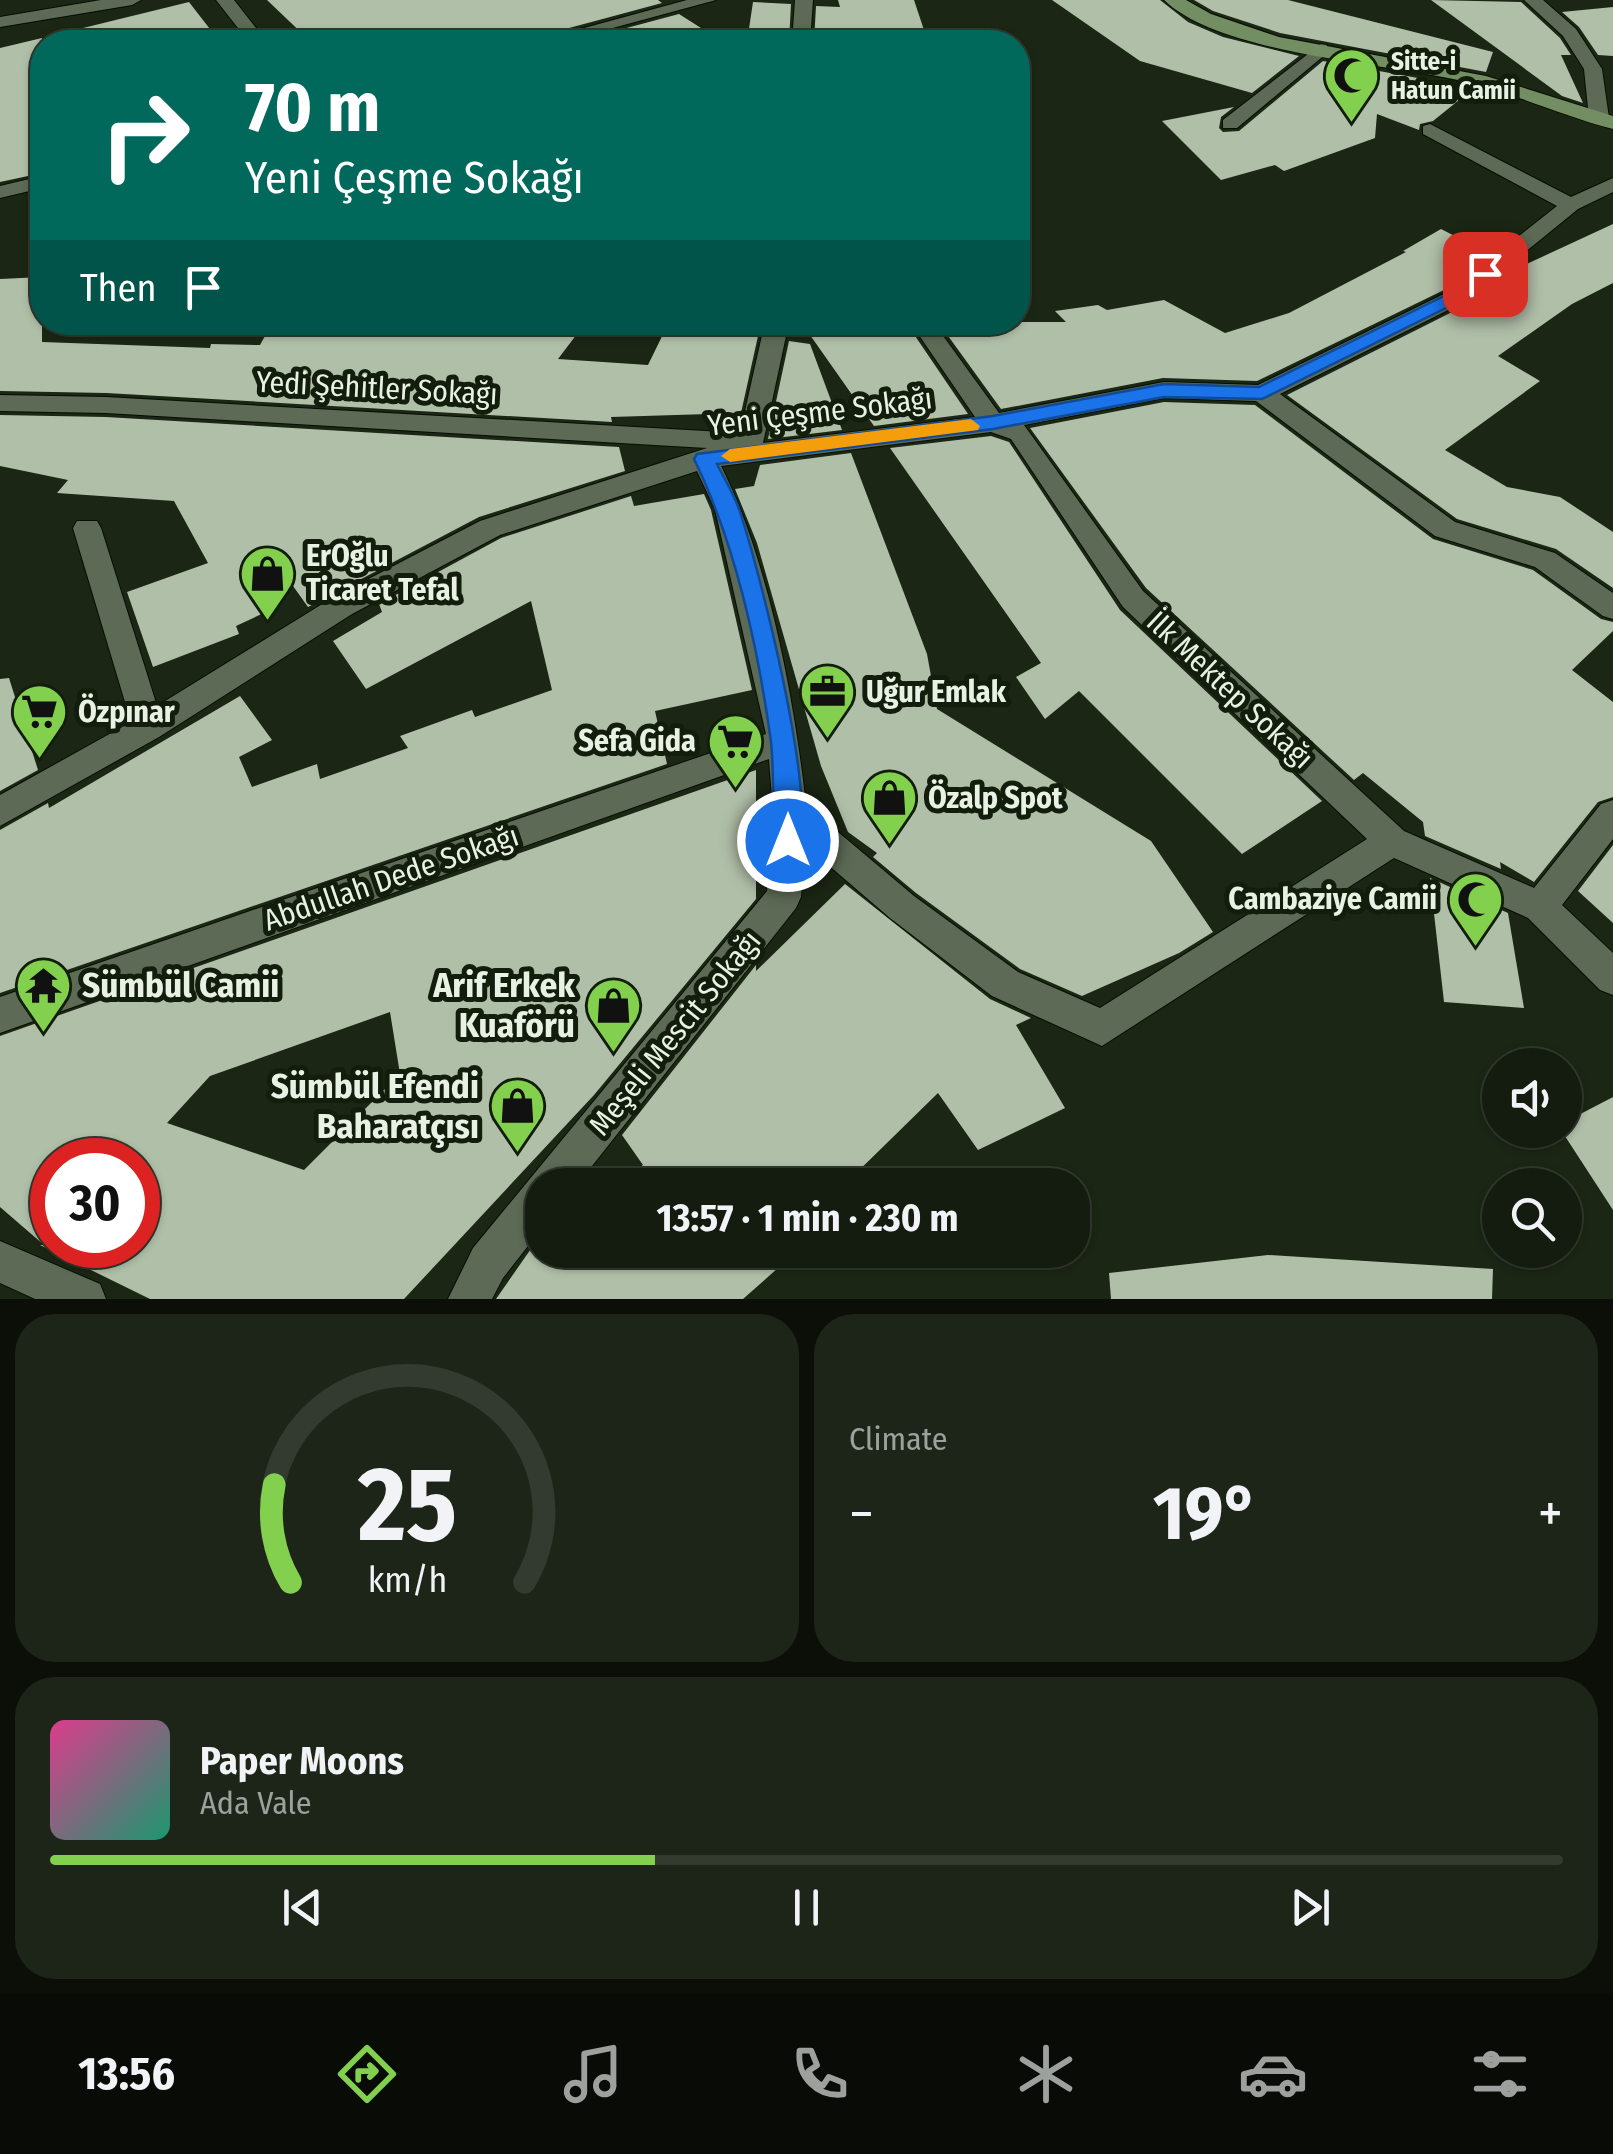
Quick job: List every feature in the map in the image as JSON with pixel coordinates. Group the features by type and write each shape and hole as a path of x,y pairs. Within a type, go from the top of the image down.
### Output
{"main road":[{"path":"1173,0 1191,11 1270,39 1462,76 1606,120"}],"street":[{"path":"0,22 132,0"},
{"path":"225,0 249,30"},
{"path":"803,30 804,0"},
{"path":"1533,0 1570,33 1593,69 1606,120"},
{"path":"587,30 692,2"},
{"path":"1230,124 1322,49"},
{"path":"1430,130 1571,205"},
{"name":"Yeni Çeşme Sokağı","path":"0,812 148,728 342,606 490,528 704,459 993,423 1164,390 1262,393 1456,296 1571,205 1613,184"},
{"path":"0,192 30,185"},
{"path":"704,459 750,442 774,335"},
{"name":"İlk Mektep Sokağı","path":"930,335 993,423 1020,433 1133,599 1392,840 1540,907 1613,978"},
{"path":"1262,393 1445,529 1545,560 1613,608"},
{"name":"Yedi Şehitler Sokağı","path":"0,403 126,406 750,442"},
{"name":"Meşeli Mescit Sokağı","path":"565,1168 784,898 790,812 783,741 729,508 704,459"},
{"path":"87,528 148,728"},
{"name":"Abdullah Dede Sokağı","path":"0,1015 783,741"},
{"path":"790,812 902,907 1004,984 1102,1028 1392,840"},
{"path":"1540,907 1613,814"},
{"path":"469,1299 488,1263 525,1217"},
{"path":"0,1262 85,1299"}],"building":[{"path":"267,0 662,3 562,30 298,30"},
{"path":"838,0 914,0 924,30 815,30 816,6 840,7"},
{"path":"1052,0 1160,0 1188,22 1223,37 1299,56 1252,93 1140,61"},
{"path":"1194,0 1288,0 1493,52 1486,72 1280,33 1213,11"},
{"path":"1431,0 1521,2 1560,38 1571,55 1561,55 1583,103 1562,96"},
{"path":"189,2 211,30 83,30"},
{"path":"753,2 791,4 790,30 749,30"},
{"path":"1613,7 1613,56 1598,55 1579,27 1562,12"},
{"path":"679,14 704,30 619,30"},
{"path":"30,41 30,176 0,182 0,48"},
{"path":"1323,61 1474,88 1433,121 1420,124 1419,130 1377,114 1375,138 1284,171 1275,165 1221,180 1162,121 1234,107 1221,117 1219,128 1223,132 1239,131"},
{"path":"1613,224 1613,283 1572,304 1498,356 1540,381 1445,450 1507,487 1560,497 1613,532 1613,588 1556,549 1457,519 1287,395 1466,305 1514,266 1518,268"},
{"path":"1441,229 1490,254 1446,289 1257,381 1163,378 1001,409 947,335 1030,335 1030,322 1066,322 1055,311 1098,305 1107,310 1164,300 1225,333 1289,313 1406,252 1403,251"},
{"path":"30,278 30,335 42,335 42,342 210,348 211,344 260,345 265,336 576,335 558,359 648,365 663,335 758,336 741,413 611,417 612,422 106,393 0,391 0,279"},
{"path":"810,335 914,335 968,414 874,426"},
{"path":"789,341 810,344 842,430 768,439"},
{"path":"1164,402 1255,405 1433,539 1533,570 1601,619 1613,622 1613,631 1572,670 1613,702 1613,797 1598,802 1534,882 1500,862 1501,869 1425,836 1423,822 1363,773 1354,780 1146,588 1030,428"},
{"path":"0,415 106,417 619,447 625,471 479,517 308,607 268,551 281,605 236,626 239,634 153,667 127,592 208,563 174,501 57,493 68,480 0,466"},
{"path":"991,436 1009,442 1120,610 1322,801 1242,854 1079,691 1045,719 1016,677 1041,663 890,448"},
{"path":"851,453 927,654 937,709 1151,841 1213,932 1179,953 1082,996 1020,969 916,893 873,857 877,853 848,832 821,766 757,543 735,489 754,486 760,465"},
{"path":"704,494 752,690 655,711 667,764 0,993 0,830 48,803 49,808 240,696 272,740 239,757 252,787 317,764 320,779 408,748 400,736 472,710 475,717 552,690 531,601 366,689 333,641 382,612 379,604 501,538 631,496 634,506"},
{"path":"9,678 38,770 0,791 0,679"},
{"path":"756,770 756,899 594,1095 404,1299 150,1299 87,1268 160,1268 160,1138 30,1138 30,1233 0,1207 0,1036","holes":["390,1012 400,1074 304,1170 167,1123 210,1076"]},
{"path":"1613,845 1613,923 1578,891"},
{"name":"Cambaziye Camii","path":"1430,878 1508,913 1524,1008 1444,1002"},
{"path":"845,884 990,999 1031,1018 1016,1025 1065,1108 978,1150 938,1093 861,1168 638,1168 643,1165 622,1135 756,965 756,971"},
{"path":"1613,1097 1613,1210 1573,1148 1582,1148 1582,1113"},
{"path":"1268,1255 1493,1269 1492,1299 1111,1299 1109,1273"},
{"path":"525,1257 525,1268 778,1268 743,1299 496,1299"}],"slow traffic":[{"path":"730,456 971,426"}],"place":[{"name":"Sitte-i Hatun Camii","path":"1352,124"},
{"name":"ErOğlu Ticaret Tefal","path":"267,622"},
{"name":"Uğur Emlak","path":"827,741"},
{"name":"Özpınar","path":"39,761"},
{"name":"Sefa Gida","path":"735,790"},
{"name":"Özalp Spot","path":"889,847"},
{"name":"Cambaziye Camii","path":"1476,948"},
{"name":"Sümbül Camii","path":"43,1034"},
{"name":"Arif Erkek Kuaförü","path":"614,1054"},
{"name":"Sümbül Efendi Baharatçısı","path":"518,1155"}],"route":[{"path":"788,841 790,812 783,741 754,605 729,508 704,459 993,423 1164,390 1262,393 1456,296 1485,274"}]}
